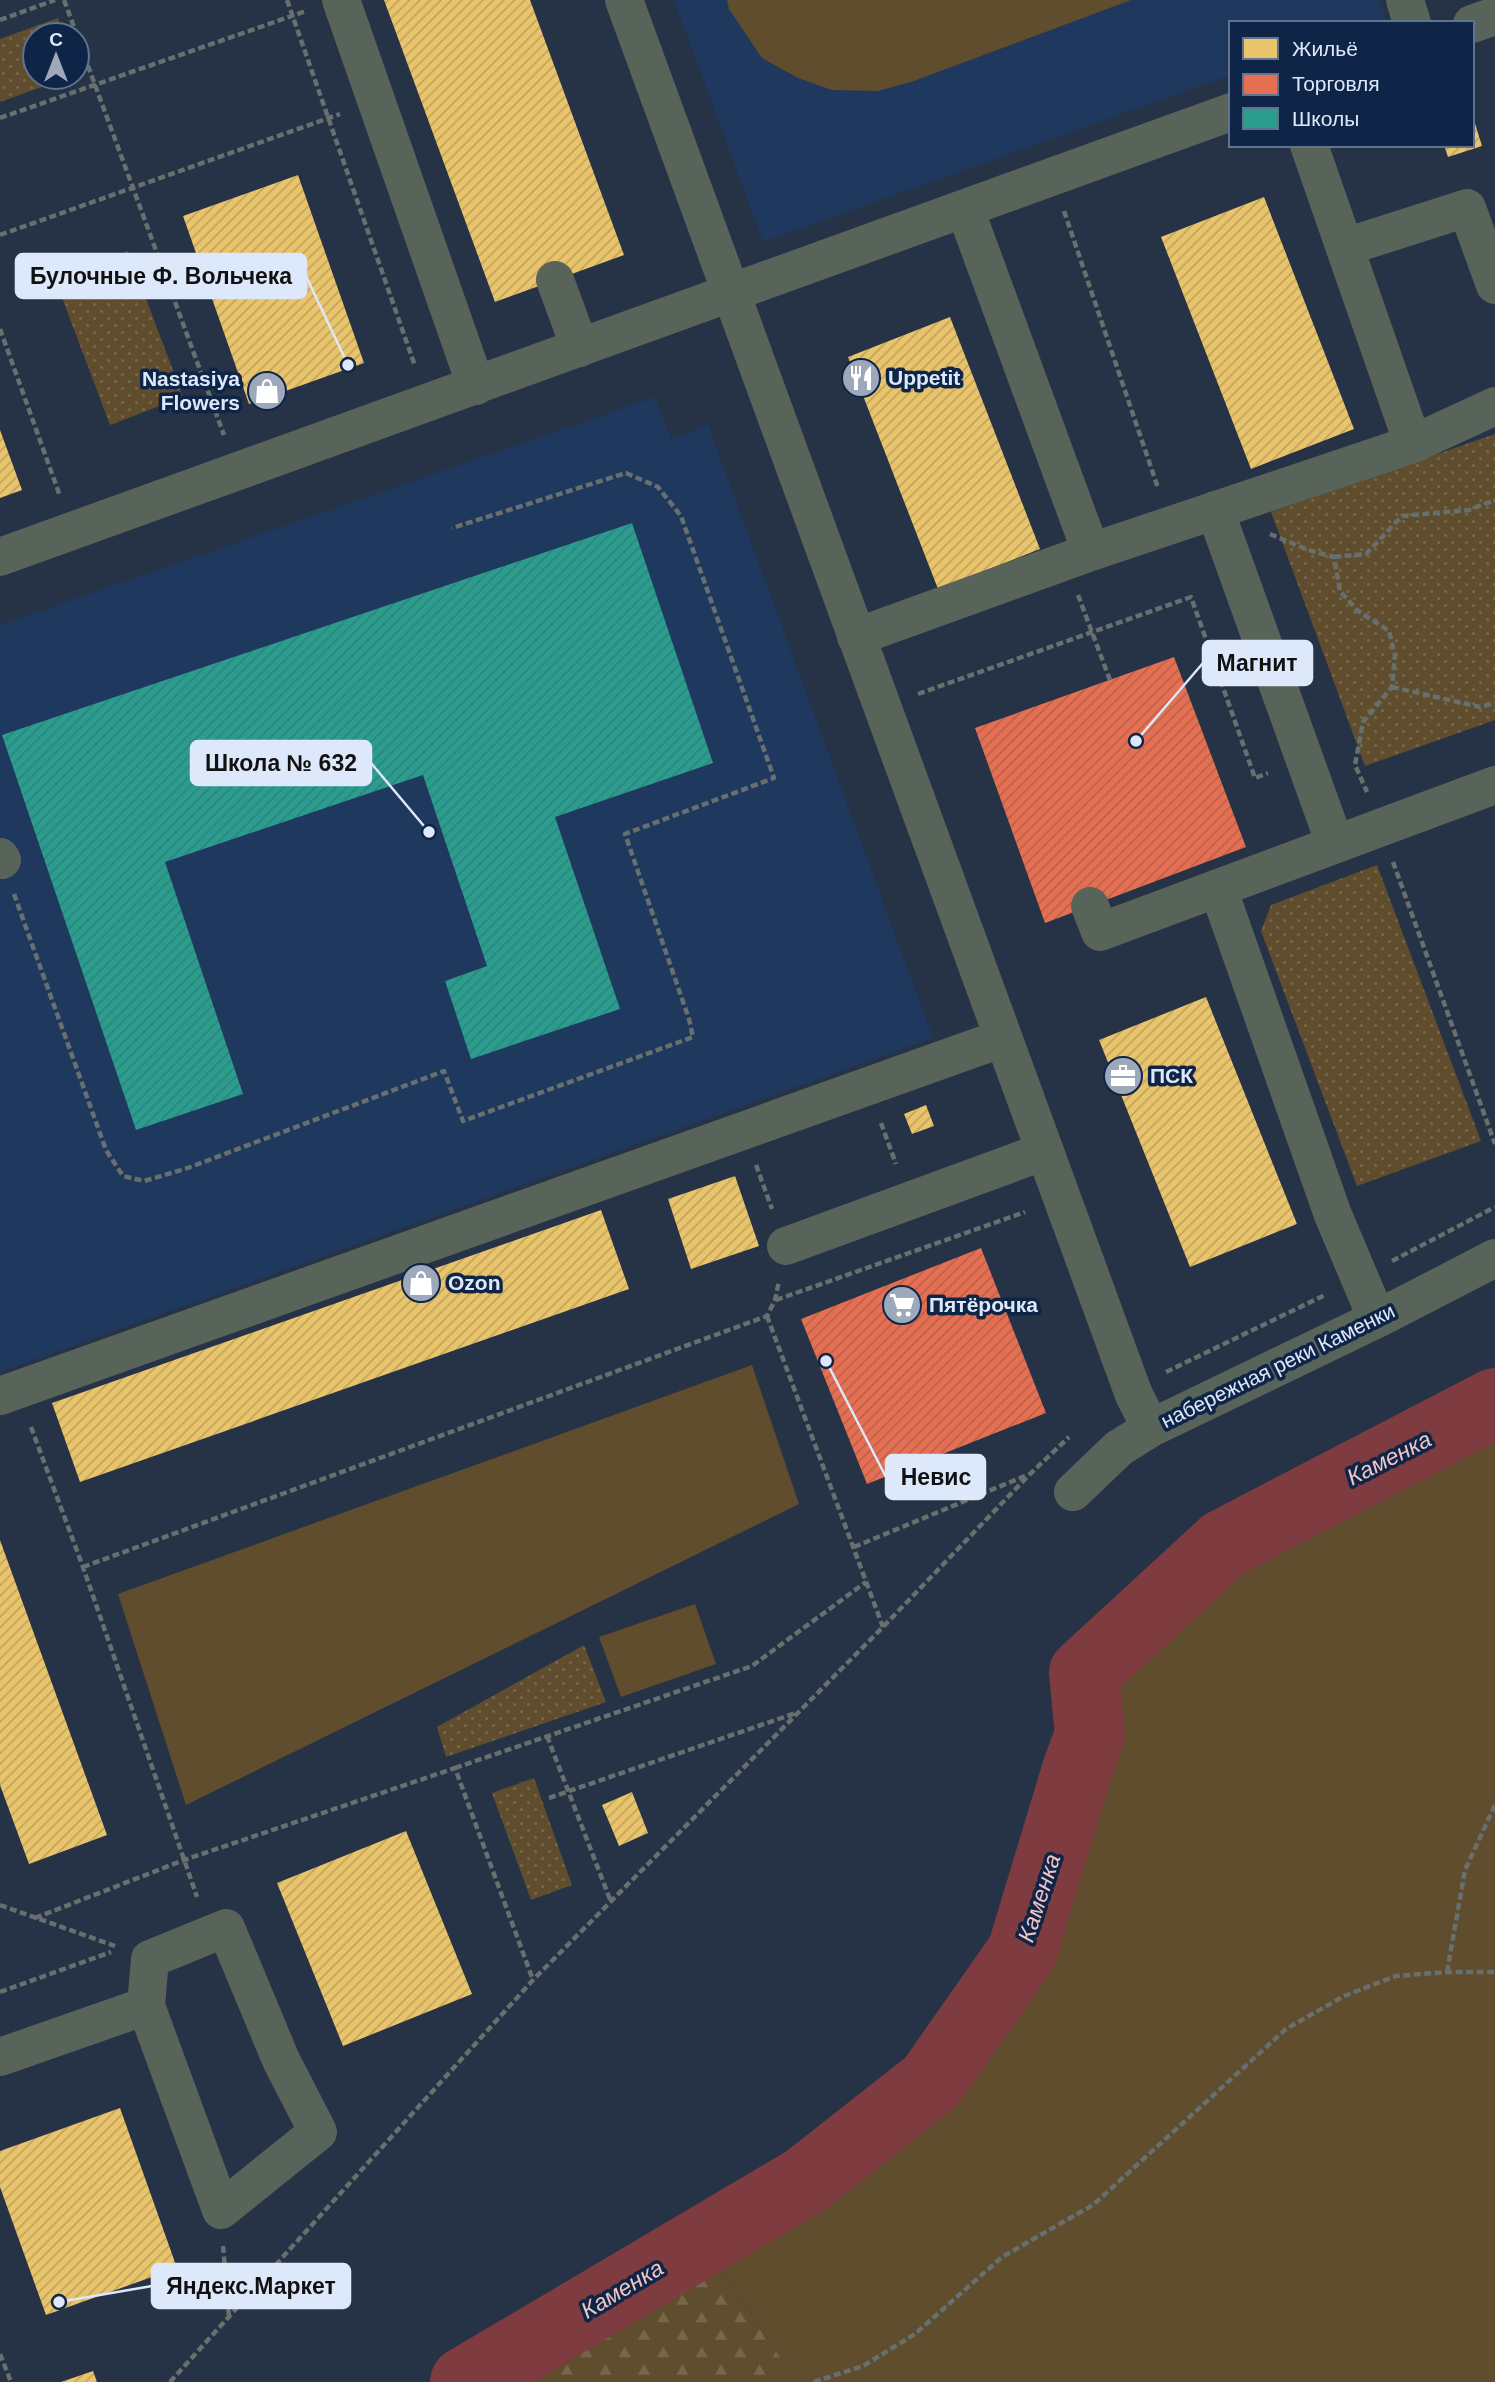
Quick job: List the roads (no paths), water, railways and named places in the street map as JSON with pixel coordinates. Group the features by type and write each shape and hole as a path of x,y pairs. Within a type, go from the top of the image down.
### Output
{"street":[{"path":"624,0 1134,1395 1151,1428"},
{"path":"1405,0 1411,21"},
{"path":"1493,0 1495,7"},
{"path":"328,4 377,101 476,386"},
{"path":"1474,23 1495,16"},
{"path":"0,557 1229,113"},
{"path":"1310,147 1413,444"},
{"path":"1345,247 1467,208 1495,285"},
{"path":"965,209 1078,556"},
{"path":"555,280 580,348"},
{"path":"856,636 1078,556 1413,444 1495,405"},
{"path":"1215,510 1335,844"},
{"path":"1090,906 1100,932 1495,785"},
{"path":"1219,888 1333,1215 1377,1319"},
{"path":"9,1393 1003,1038"},
{"path":"786,1246 1045,1151"},
{"name":"набережная реки Каменки","path":"1073,1492 1119,1448 1151,1428 1377,1319 1495,1258"},
{"path":"226,1928 281,2060 318,2132 220,2210 146,2007 150,1959 226,1928"},
{"path":"0,2057 146,2007"}],"waterway":[{"name":"Каменка","path":"465,2382 805,2181 931,2082 1022,1952 1090,1735 1084,1673 1224,1544 1495,1403"}],"place":[{"name":"Булочные Ф. Вольчека","path":"348,365"},
{"name":"Uppetit","path":"861,378"},
{"name":"Nastasiya Flowers","path":"267,391"},
{"name":"Магнит","path":"1136,741"},
{"name":"Школа № 632","path":"429,832"},
{"name":"ПСК","path":"1123,1076"},
{"name":"Ozon","path":"421,1283"},
{"name":"Пятёрочка","path":"902,1305"},
{"name":"Невис","path":"826,1361"},
{"name":"Яндекс.Маркет","path":"59,2302"}]}
